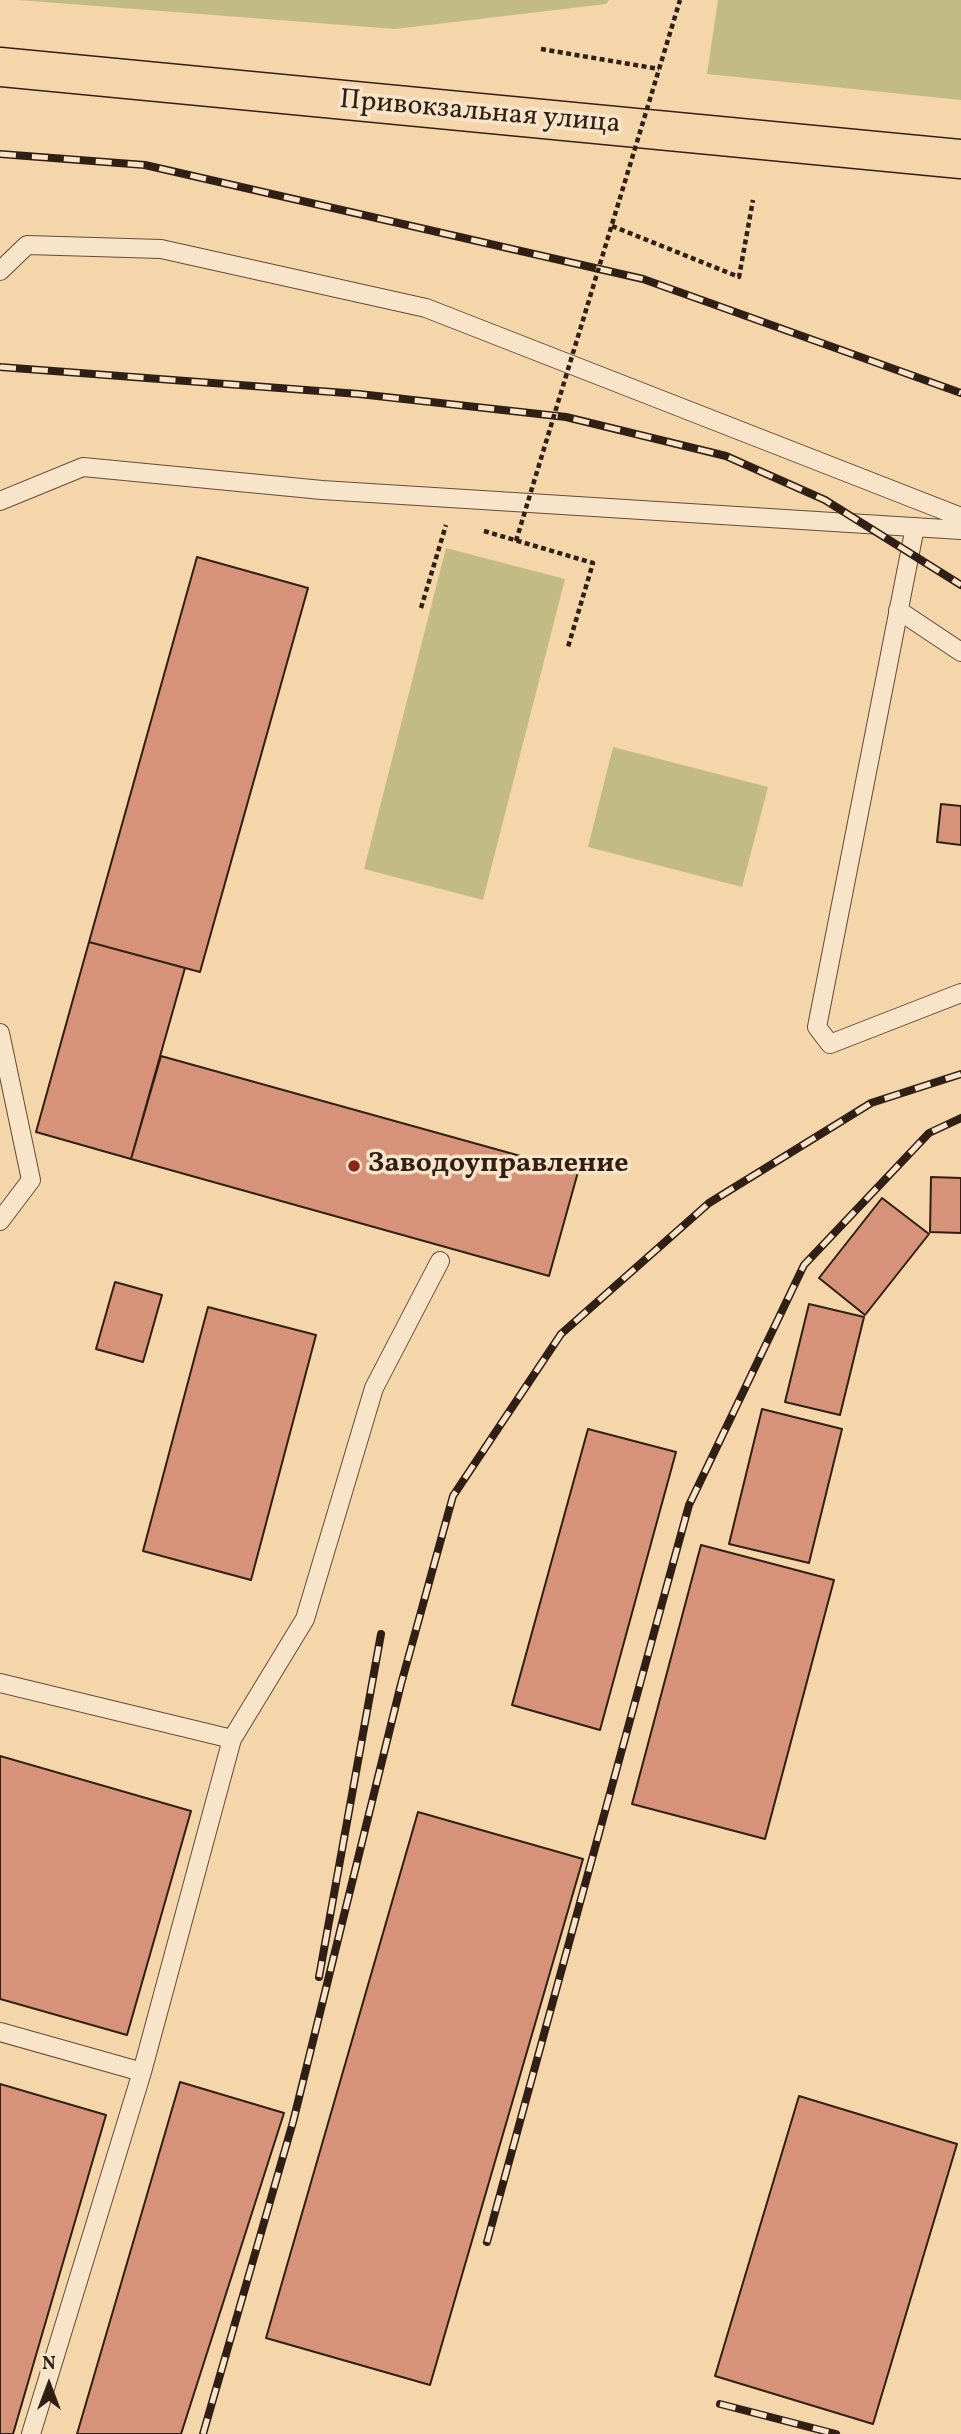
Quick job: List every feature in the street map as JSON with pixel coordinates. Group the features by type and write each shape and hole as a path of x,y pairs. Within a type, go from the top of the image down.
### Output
{"main road":[{"name":"Привокзальная улица","path":"0,68 961,159"}],"lane":[{"path":"0,271 27,245 160,249 426,308 961,517"},
{"path":"0,500 83,467 322,490 961,530"},
{"path":"915,527 817,1027 830,1044 961,993"},
{"path":"898,610 961,652"},
{"path":"0,1033 31,1180 0,1221"},
{"path":"31,2434 142,2072 232,1739 305,1619 374,1388 440,1261"},
{"path":"0,1683 232,1739"},
{"path":"0,2032 142,2072"}],"path":[{"path":"516,541 680,0"},
{"path":"541,49 659,69"},
{"path":"612,226 739,277 753,200"},
{"path":"421,608 448,520"},
{"path":"482,531 593,563 568,647"}],"shaded area":[{"path":"18,0 609,0 606,4 395,29"},
{"path":"718,0 961,0 961,100 707,74"},
{"path":"446,548 565,579 483,900 364,869"},
{"path":"613,747 768,787 742,887 588,847"}],"building":[{"path":"197,557 308,588 200,972 89,942"},
{"path":"941,804 961,806 961,845 937,842"},
{"path":"89,942 185,968 131,1159 36,1132"},
{"name":"Заводоуправление","path":"161,1056 578,1172 549,1276 131,1159"},
{"path":"931,1177 961,1178 961,1233 930,1232"},
{"path":"882,1198 929,1234 865,1315 819,1278"},
{"path":"115,1282 162,1295 143,1362 96,1349"},
{"path":"809,1304 864,1317 840,1415 785,1402"},
{"path":"208,1307 316,1335 251,1580 143,1551"},
{"path":"762,1409 842,1429 809,1563 729,1544"},
{"path":"588,1429 676,1452 600,1730 512,1705"},
{"path":"701,1545 834,1580 765,1839 632,1804"},
{"path":"0,1756 191,1811 127,2035 0,1999"},
{"path":"418,1812 583,1859 430,2385 266,2338"},
{"path":"180,2082 284,2113 181,2434 77,2434"},
{"path":"0,2084 106,2115 13,2434 0,2434"},
{"path":"799,2096 957,2144 873,2424 715,2376"}],"railway":[{"path":"0,154 145,165 643,279 961,393"},
{"path":"0,367 359,394 566,417 726,456 825,500 961,585"},
{"path":"203,2434 293,2122 401,1684 453,1496 561,1334 709,1203 871,1103 961,1074"},
{"path":"487,2242 689,1505 804,1265 929,1133 961,1118"},
{"path":"319,1977 381,1634"},
{"path":"720,2404 836,2434"}],"place":[{"name":"Заводоуправление","path":"354,1166"}]}
